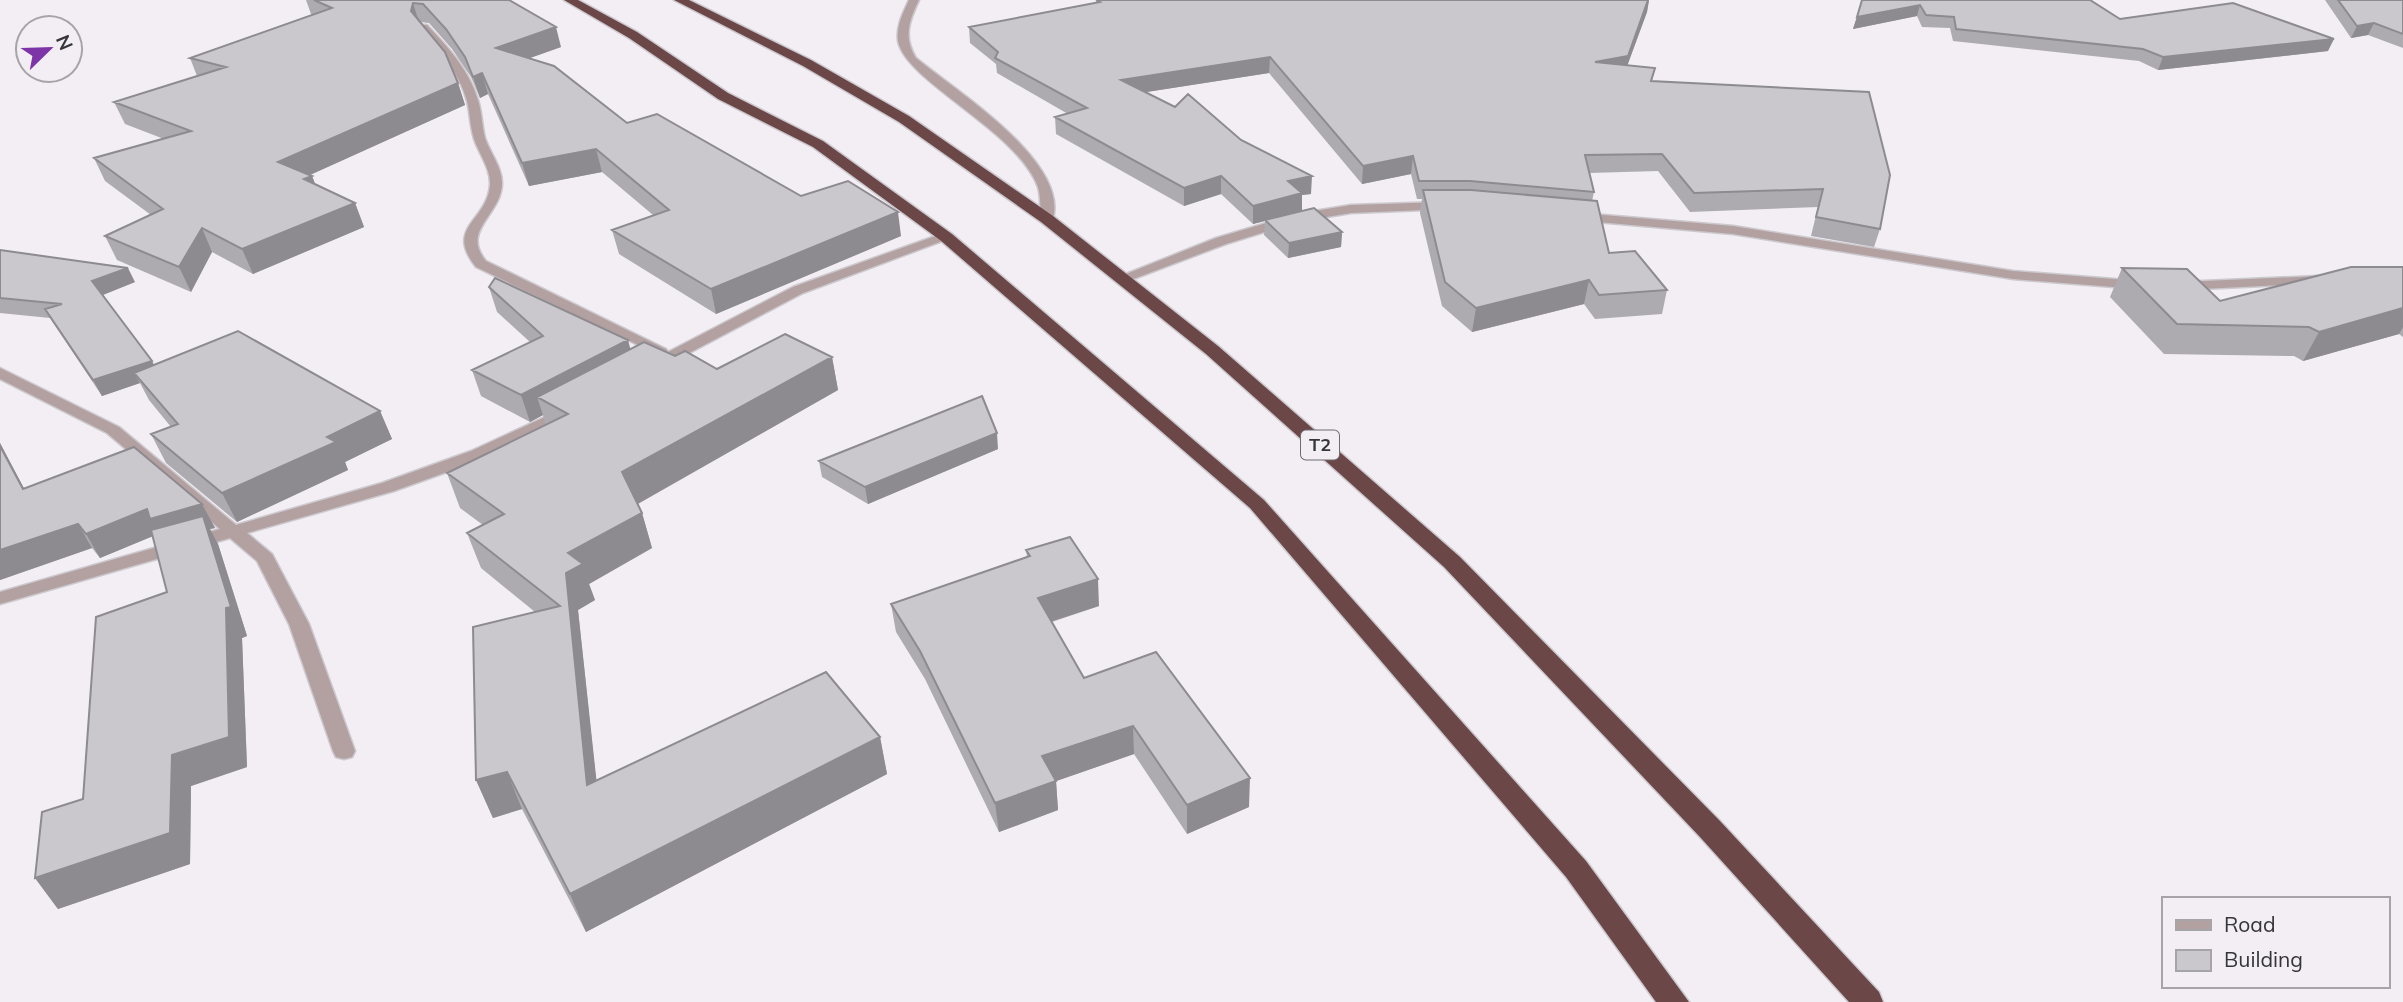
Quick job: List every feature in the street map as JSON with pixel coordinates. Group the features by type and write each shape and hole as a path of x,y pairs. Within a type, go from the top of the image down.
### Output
{"highway":[{"path":"570,0 633,35 723,96 818,145 946,237 1257,504 1576,869 1674,1002"},
{"name":"T2","path":"680,0 807,63 904,119 1047,219 1212,350 1452,562 1710,829 1868,1002"}],"street":[{"path":"915,0 902,30 903,47 912,60 989,121 1028,161 1044,187 1047,219"},
{"path":"423,27 464,76 479,136 496,180 496,192 469,240 472,256 481,264 671,357"},
{"path":"1123,278 1240,234 1322,213 1399,206 1454,206"},
{"path":"1562,215 1733,230 2013,275 2202,286 2336,279"},
{"path":"634,377 798,290 946,237"},
{"path":"0,373 113,430 265,558 299,624 324,688 344,751"},
{"path":"0,598 388,487 477,455 585,403"}],"building":[{"path":"314,0 509,0 556,27 496,48 554,66 627,123 657,114 801,196 848,181 898,212 711,289 612,230 669,210 596,149 522,163 482,73 473,77 465,57 446,29 423,4 413,3 411,11 445,52 458,83 278,162 312,176 304,179 355,203 242,249 202,228 179,267 105,236 163,209 94,158 191,131 114,102 226,67 190,58 332,8"},
{"path":"1097,0 1648,0 1628,56 1595,62 1655,68 1651,81 1869,92 1890,175 1880,229 1816,217 1823,189 1694,193 1662,154 1585,155 1594,192 1470,181 1419,181 1413,156 1363,166 1270,57 1121,80 1175,107 1188,94 1241,140 1312,176 1288,181 1302,193 1253,206 1221,176 1184,188 1055,117 1087,108 995,58 998,52 969,27 1100,2"},
{"path":"1862,0 2090,0 2120,19 2233,3 2334,39 2163,57 2143,49 1956,29 1954,17 1926,15 1920,5 1857,17"},
{"path":"2338,0 2403,0 2403,34 2374,23 2357,26"},
{"path":"1423,190 1471,190 1597,201 1609,253 1635,251 1667,290 1599,295 1589,280 1476,308 1445,282"},
{"path":"1314,208 1342,232 1289,243 1265,220"},
{"path":"0,250 128,268 92,281 152,361 93,380 45,309 62,304 0,298"},
{"path":"2351,267 2403,267 2403,308 2319,332 2309,327 2177,324 2122,268 2187,269 2220,301"},
{"path":"495,278 628,340 521,395 472,370 543,336 489,287"},
{"path":"238,331 380,411 327,437 336,442 222,493 151,434 178,424 134,373"},
{"path":"785,334 832,357 622,472 642,513 568,553 583,564 566,573 587,785 826,672 880,737 570,894 507,772 476,780 473,627 560,606 467,533 504,514 447,473 568,414 537,397 644,342 675,356 685,351 717,369"},
{"path":"982,396 997,433 865,487 819,461"},
{"path":"0,446 23,489 134,447 202,504 150,519 147,509 86,534 78,524 0,550"},
{"path":"203,516 231,607 226,608 229,737 172,755 170,833 35,878 42,812 83,799 96,617 167,592 151,530"},
{"path":"1070,537 1098,579 1038,598 1084,678 1156,652 1250,778 1187,805 1133,726 1042,756 1056,781 995,803 920,651 891,604 1030,556 1026,550"}]}
